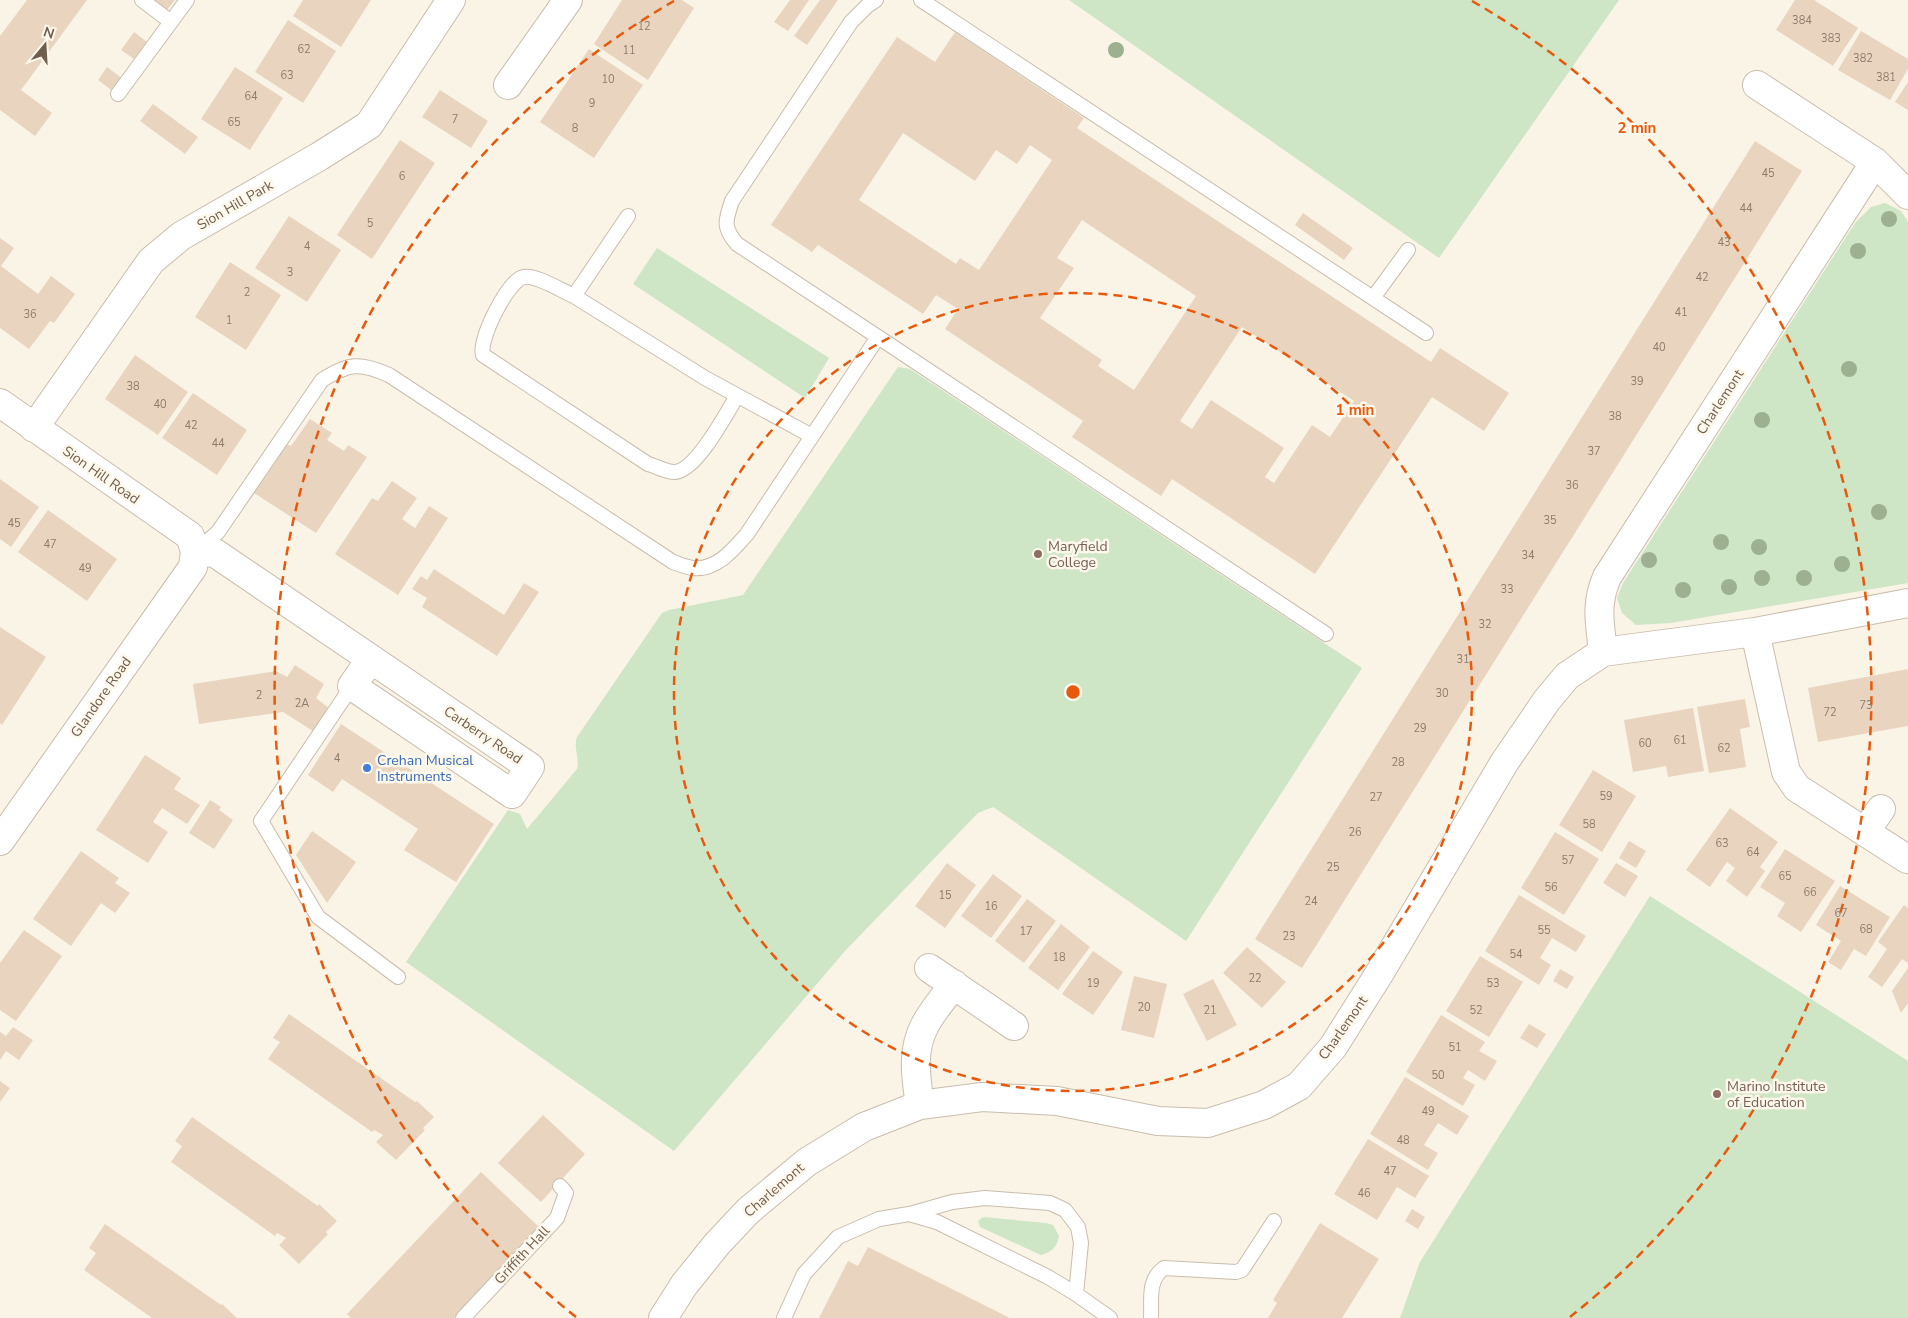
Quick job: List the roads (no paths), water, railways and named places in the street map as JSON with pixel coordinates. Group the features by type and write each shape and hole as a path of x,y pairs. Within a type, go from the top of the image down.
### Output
{"street":[{"name":"Sion Hill Park","path":"34,428 151,261 181,236 320,156 368,126 450,0"},
{"path":"508,85 568,0"},
{"path":"1757,85 1875,162 1908,195"},
{"name":"Charlemont","path":"1603,652 1599,614 1600,594 1607,577 1875,162"},
{"name":"Sion Hill Road","path":"0,403 190,536 194,551"},
{"name":"Carberry Road","path":"194,551 214,553 530,767 512,794 352,686"},
{"name":"Glandore Road","path":"0,841 193,567 194,551"},
{"name":"Charlemont","path":"662,1318 684,1285 748,1211 800,1168 864,1127 920,1105 982,1097 1057,1101 1158,1121 1208,1123 1264,1106 1299,1086 1333,1047 1379,974 1504,763 1547,700 1567,676 1603,652 1755,632 1908,603"},
{"path":"1755,632 1786,772 1797,788 1907,859"},
{"path":"352,686 370,660"},
{"path":"1865,832 1881,809"},
{"path":"929,968 1014,1026"},
{"path":"920,1105 915,1064 917,1044 925,1024 954,984"}],"lane":[{"path":"142,0 171,22"},
{"path":"118,94 187,0"},
{"path":"876,0 851,22 732,202 726,222 728,234 737,244 1326,634"},
{"path":"921,0 1426,333"},
{"path":"574,296 628,216"},
{"path":"1373,298 1408,250"},
{"path":"737,396 697,459 683,470 673,472 648,464 483,355 481,349 482,342 489,323 516,280 525,277 536,278 574,296 737,396 812,436"},
{"path":"194,551 218,532 322,380 338,370 352,366 371,367 389,375 673,562 693,568 714,564 729,554 747,534 878,337"},
{"path":"352,686 262,821 318,917 398,977"},
{"name":"Griffith Hall","path":"463,1318 557,1218 566,1193 560,1186"},
{"path":"784,1318 804,1274 838,1237 879,1219 909,1214 952,1202 985,1198 1050,1203 1065,1210 1078,1227 1081,1243 1076,1294"},
{"path":"909,1214 937,1222 1048,1277 1110,1318"},
{"path":"1151,1318 1152,1285 1155,1274 1164,1268 1236,1272 1242,1270 1274,1221"}],"place":[{"name":"Maryfield College","path":"1038,554"},
{"name":"Crehan Musical Instruments","path":"367,768"},
{"name":"Marino Institute of Education","path":"1717,1094"}]}
